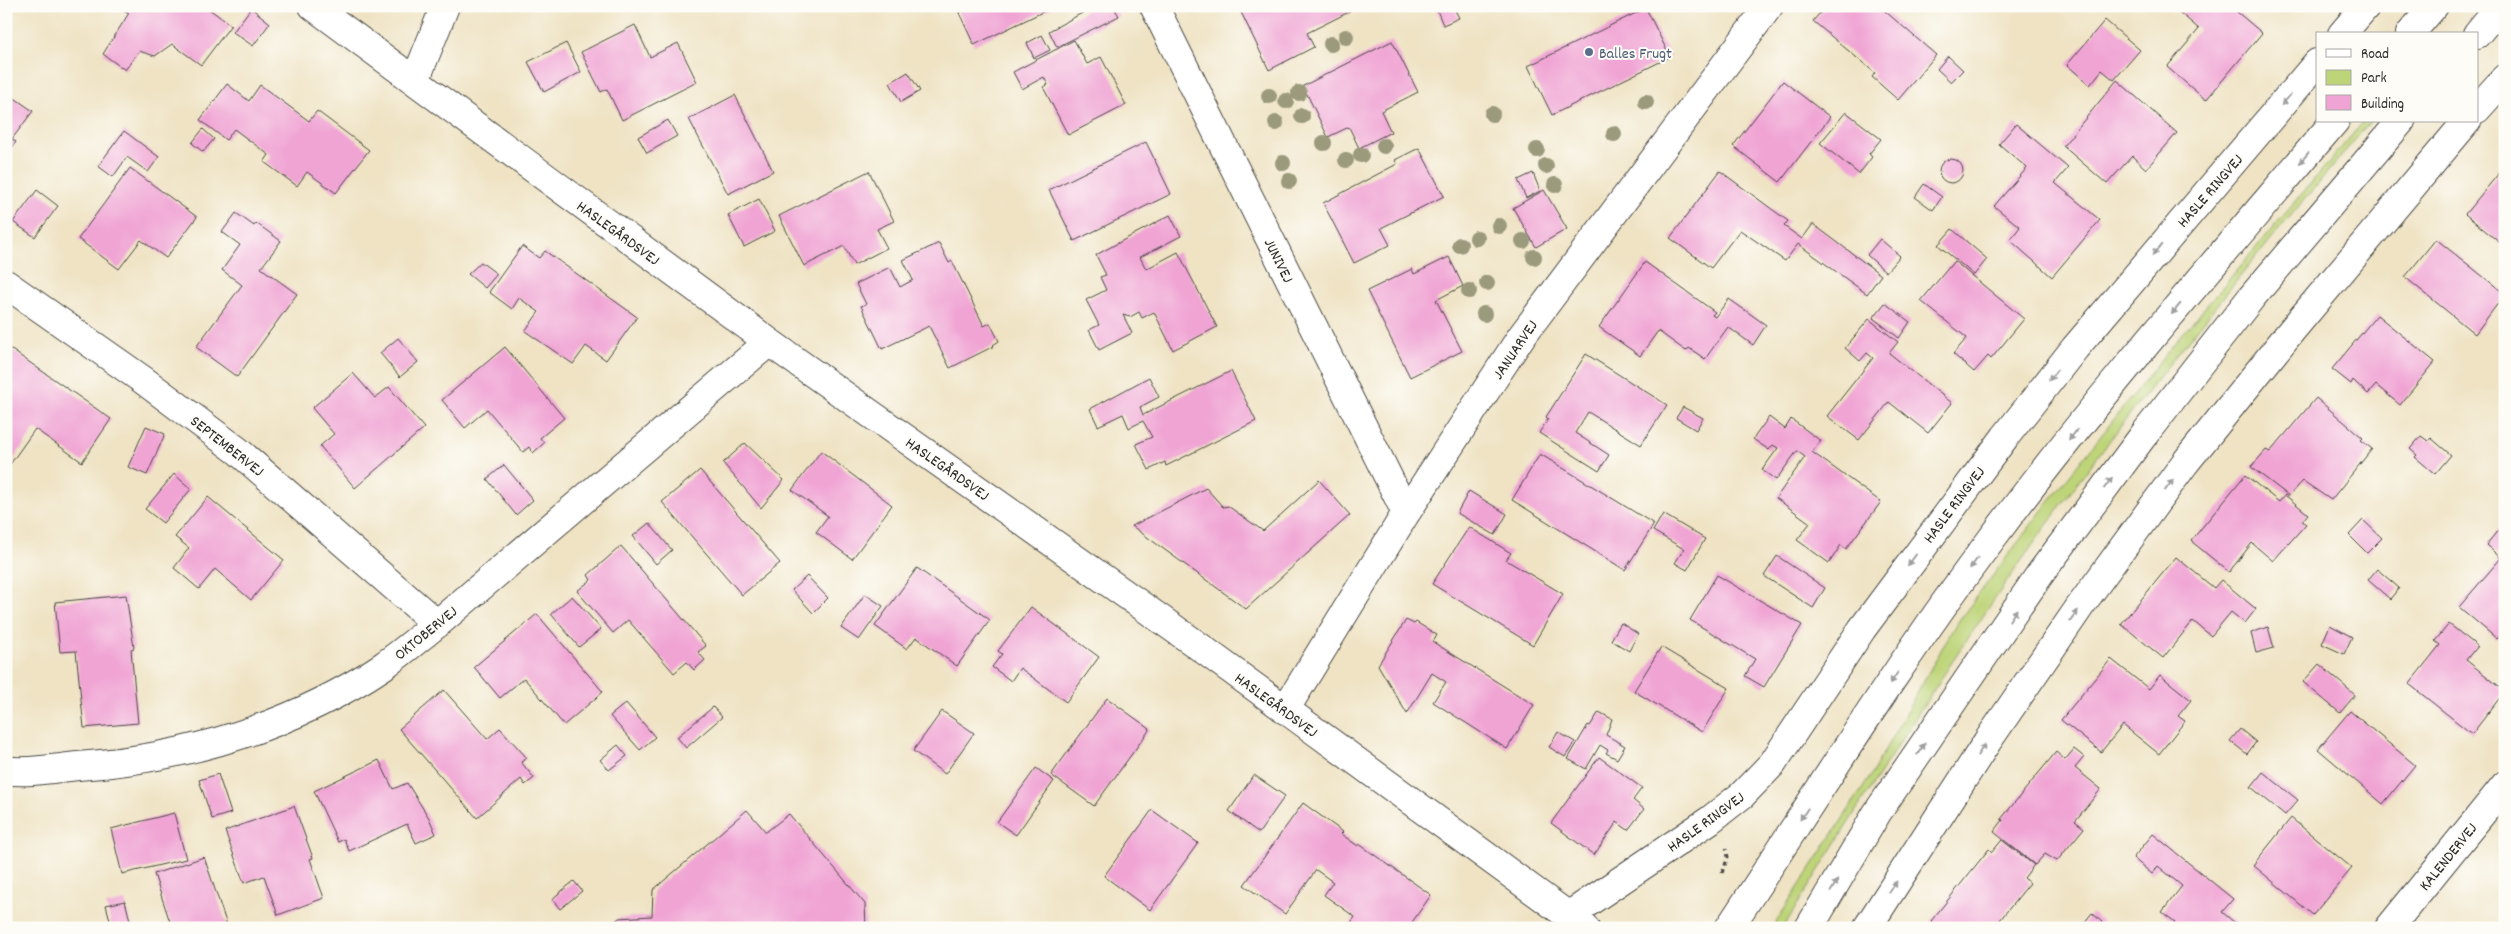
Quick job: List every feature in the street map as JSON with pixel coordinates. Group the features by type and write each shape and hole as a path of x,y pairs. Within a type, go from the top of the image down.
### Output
{"street":[{"name":"HASLEGÅRDSVEJ","path":"313,6 769,342 1285,710 1576,922"},
{"path":"415,81 445,6"},
{"name":"JUNIVEJ","path":"1154,6 1406,513"},
{"path":"2344,32 2366,6"},
{"path":"2412,32 2434,6"},
{"path":"2478,32 2500,6"},
{"name":"JANUARVEJ","path":"1285,710 1406,513 1521,337 1759,11"},
{"name":"HASLE RINGVEJ","path":"1576,922 1742,795 1773,763 1862,629 1998,445 2088,333 2316,64"},
{"path":"2478,109 2505,78"},
{"path":"1729,928 1920,638 1991,540 2099,401 2334,122"},
{"path":"1809,928 1877,813 2040,574 2143,436 2251,298 2400,122"},
{"path":"1867,928 1987,742 2185,463 2292,330 2466,122"},
{"name":"SEPTEMBERVEJ","path":"6,284 143,380 238,451 437,624"},
{"name":"OKTOBERVEJ","path":"6,770 93,765 175,753 254,732 321,701 383,666 437,624 769,342"},
{"name":"KALENDERVEJ","path":"2389,928 2505,785"}],"path":[{"path":"1710,820 1724,844 1728,857 1718,880"}],"green space":[{"path":"2363,122 2370,122 2213,310 2136,406 2062,504 1918,713 1783,928 1772,928 1868,780 1954,627 2053,496 2173,345"}],"building":[{"path":"124,6 205,6 231,25 201,65 172,44 155,56 139,51 125,70 103,54 129,13 122,9"},
{"path":"956,6 1055,6 974,45"},
{"path":"1095,6 1113,6 1119,16 1057,47 1049,31"},
{"path":"1238,6 1349,6 1351,11 1307,33 1314,47 1269,70"},
{"path":"1440,6 1453,6 1459,18 1443,25 1436,8"},
{"path":"1826,6 1879,6 1936,55 1898,100 1872,77 1875,73 1813,21"},
{"path":"2185,6 2230,6 2262,33 2206,100 2167,67 2199,29 2179,12"},
{"path":"251,8 270,23 253,46 233,32"},
{"path":"1646,8 1670,57 1552,115 1528,66"},
{"path":"2105,20 2140,50 2114,80 2102,70 2090,85 2067,65"},
{"path":"635,25 650,57 678,43 697,82 622,120 607,89 601,92 581,52"},
{"path":"1042,35 1050,50 1034,58 1027,43"},
{"path":"1074,40 1087,64 1101,57 1126,105 1068,135 1043,87 1048,85 1044,77 1022,89 1013,72"},
{"path":"1392,41 1418,92 1381,111 1391,132 1359,148 1349,127 1328,137 1303,86"},
{"path":"566,43 581,72 544,92 528,62"},
{"path":"1948,56 1963,70 1951,82 1937,69"},
{"path":"908,72 920,91 901,102 890,83"},
{"path":"2117,80 2177,133 2146,169 2132,156 2107,184 2063,146"},
{"path":"1783,81 1830,117 1780,182 1733,146"},
{"path":"227,84 249,101 260,85 309,121 317,111 369,150 336,193 307,172 297,186 264,162 269,155 234,129 226,140 200,120"},
{"path":"6,92 33,111 12,139 16,142 6,155"},
{"path":"735,95 773,171 728,194 689,119"},
{"path":"1846,112 1881,139 1869,154 1872,157 1859,174 1820,143"},
{"path":"668,120 677,136 647,153 638,137"},
{"path":"2016,124 2068,168 2055,183 2100,220 2052,277 2010,240 2020,227 1994,206 2027,168 1999,144"},
{"path":"203,129 214,139 203,152 192,143"},
{"path":"124,131 159,157 148,172 127,157 113,177 98,166"},
{"path":"1146,142 1171,194 1074,241 1049,190"},
{"path":"1419,148 1444,196 1381,228 1390,245 1354,263 1323,203 1397,164 1395,160"},
{"path":"1951,159 1959,163 1963,171 1959,179 1951,183 1943,179 1939,171 1943,163"},
{"path":"2505,166 2505,247 2465,214"},
{"path":"130,168 197,217 166,258 141,240 119,269 78,239"},
{"path":"869,171 894,221 877,229 887,248 854,265 844,246 804,266 779,216"},
{"path":"1720,171 1788,221 1784,226 1802,239 1813,224 1881,275 1867,294 1798,244 1785,261 1740,230 1711,268 1670,238"},
{"path":"1533,173 1540,191 1526,198 1518,180"},
{"path":"1924,184 1942,197 1933,210 1915,197"},
{"path":"37,190 58,206 35,237 13,222"},
{"path":"1544,190 1567,229 1536,247 1513,208"},
{"path":"759,199 775,231 744,247 728,215"},
{"path":"236,213 254,226 256,223 281,241 261,268 297,294 237,377 196,347 242,285 222,270 240,245 222,232"},
{"path":"1170,215 1181,236 1140,257 1146,269 1178,252 1217,327 1173,350 1154,312 1142,318 1139,312 1130,317 1123,315 1132,333 1099,350 1089,330 1099,325 1086,300 1106,290 1100,277 1106,275 1096,255"},
{"path":"1952,229 1987,259 1974,275 1938,245"},
{"path":"1880,239 1900,256 1886,272 1867,255"},
{"path":"2436,239 2505,294 2475,334 2405,277"},
{"path":"939,243 949,263 952,261 984,326 990,323 999,341 994,346 950,368 929,326 882,349 861,306 866,304 856,284 890,267 900,287 913,280 903,260"},
{"path":"522,246 539,258 545,251 637,317 606,360 586,346 573,364 525,331 539,312 519,298 512,309 489,292"},
{"path":"1449,257 1463,286 1436,300 1462,351 1410,377 1367,291 1412,269 1414,274"},
{"path":"1954,261 2024,319 1991,359 1988,356 1974,372 1953,354 1967,338 1921,301"},
{"path":"481,262 497,274 485,288 468,274"},
{"path":"1645,262 1715,312 1712,315 1715,317 1729,299 1766,325 1753,345 1728,327 1705,359 1689,348 1686,351 1658,331 1640,356 1599,327"},
{"path":"1885,303 1910,322 1899,338 1873,318"},
{"path":"2377,315 2435,362 2400,405 2376,385 2368,394 2353,380 2351,384 2332,369"},
{"path":"1869,319 1898,342 1889,353 1952,403 1928,433 1889,402 1859,440 1827,416 1873,358 1867,353 1860,361 1845,348"},
{"path":"398,338 418,362 400,377 380,353"},
{"path":"6,346 111,419 82,462 35,429 6,470"},
{"path":"505,347 564,418 540,438 544,443 533,453 529,447 523,452 487,409 465,428 442,400"},
{"path":"1586,354 1667,405 1641,445 1588,412 1575,433 1609,455 1599,471 1539,433 1548,419 1546,417"},
{"path":"1231,371 1256,421 1166,466 1165,462 1149,470 1136,444 1152,437 1143,421 1129,428 1123,414 1098,426 1090,409 1149,377 1159,397 1140,407 1143,415"},
{"path":"353,373 375,398 389,387 424,428 355,488 320,446 334,434 312,408"},
{"path":"2316,398 2363,438 2361,440 2372,449 2331,500 2303,481 2289,496 2251,467 2266,450 2270,452"},
{"path":"1683,407 1703,418 1696,430 1676,418"},
{"path":"1769,417 1785,429 1791,419 1821,441 1812,452 1881,502 1846,549 1841,545 1829,563 1797,540 1810,523 1776,498 1805,457 1797,451 1776,480 1762,470 1778,448 1773,445 1769,450 1753,439"},
{"path":"146,426 165,434 147,475 128,467"},
{"path":"2421,436 2428,441 2431,438 2451,455 2435,474 2415,457 2417,455 2410,449"},
{"path":"745,443 784,480 761,508 723,463"},
{"path":"821,451 892,505 852,559 816,532 828,516 792,490"},
{"path":"1540,454 1654,524 1625,570 1512,500"},
{"path":"504,465 533,500 516,515 487,479"},
{"path":"700,470 780,563 742,595 662,502"},
{"path":"174,474 191,489 163,523 145,509"},
{"path":"2245,475 2279,502 2285,495 2308,514 2302,521 2306,524 2273,561 2252,543 2229,572 2191,541"},
{"path":"1319,480 1350,515 1246,609 1132,526 1206,488 1223,507 1228,506 1263,531"},
{"path":"1469,491 1507,514 1495,535 1457,513"},
{"path":"208,497 284,560 251,600 215,569 199,589 174,568 189,548 175,537"},
{"path":"1663,514 1705,539 1687,570 1675,563 1684,549 1653,531"},
{"path":"2363,520 2382,538 2367,553 2349,535"},
{"path":"649,523 672,550 656,564 633,536"},
{"path":"1469,527 1511,553 1506,560 1563,594 1533,645 1432,584"},
{"path":"2499,529 2505,533 2505,629 2497,639 2459,607 2501,558 2486,545"},
{"path":"621,546 706,646 698,652 705,660 694,670 687,662 674,673 628,620 613,633 577,591 591,580 588,575"},
{"path":"1777,556 1825,588 1813,608 1764,576"},
{"path":"2176,557 2214,588 2221,580 2256,609 2245,623 2231,612 2211,636 2193,621 2163,658 2121,624"},
{"path":"917,568 990,620 957,666 916,637 907,649 875,626"},
{"path":"2377,569 2399,588 2390,599 2368,580"},
{"path":"1717,575 1802,625 1764,687 1745,676 1755,659 1690,620"},
{"path":"807,576 828,598 813,613 792,590"},
{"path":"865,594 883,606 859,640 841,628"},
{"path":"126,595 134,648 131,649 138,723 84,728 76,651 60,652 55,602"},
{"path":"572,596 601,629 579,647 551,614"},
{"path":"1031,607 1099,657 1066,702 1020,668 1011,681 992,667 1002,654 998,651"},
{"path":"537,614 603,692 564,725 524,678 500,698 474,667"},
{"path":"1406,620 1414,624 1416,622 1437,635 1433,642 1534,705 1507,749 1433,702 1446,682 1432,673 1407,714 1378,665"},
{"path":"1621,623 1638,634 1629,651 1611,640"},
{"path":"2449,624 2477,646 2466,660 2505,691 2472,734 2409,684 2440,645 2435,641"},
{"path":"2330,625 2352,637 2344,654 2322,644"},
{"path":"2268,627 2274,648 2256,653 2251,633"},
{"path":"1661,647 1729,688 1702,732 1634,691"},
{"path":"2111,659 2149,689 2160,675 2191,700 2178,716 2185,721 2159,754 2123,725 2101,752 2061,720"},
{"path":"2319,664 2355,695 2340,713 2303,682"},
{"path":"444,690 487,739 500,728 527,758 521,762 534,778 525,785 521,779 477,818 399,729"},
{"path":"1107,698 1150,729 1094,806 1051,775"},
{"path":"626,703 655,737 640,750 610,716"},
{"path":"713,707 722,717 686,748 677,737"},
{"path":"942,711 974,733 945,774 913,751"},
{"path":"2350,711 2415,765 2383,804 2318,749"},
{"path":"1599,712 1612,719 1606,735 1625,746 1617,759 1606,753 1608,750 1600,745 1586,769 1568,759 1588,725 1590,726"},
{"path":"2240,729 2256,742 2247,754 2230,741"},
{"path":"1558,732 1575,742 1565,757 1549,747"},
{"path":"618,745 627,756 609,770 600,760"},
{"path":"2074,749 2084,757 2075,768 2101,789 2075,821 2084,828 2057,861 2045,854 2035,865 1994,832 2003,820 2001,819 2056,752 2065,760"},
{"path":"1599,757 1642,788 1633,800 1644,809 1628,830 1617,822 1594,855 1551,823"},
{"path":"379,760 393,789 407,783 429,818 436,834 416,843 407,824 349,851 344,839 338,842 314,791"},
{"path":"1036,768 1054,781 1016,835 997,822"},
{"path":"2263,772 2298,800 2285,815 2251,787"},
{"path":"218,774 231,813 212,819 199,780"},
{"path":"1254,775 1285,796 1259,833 1229,811"},
{"path":"1303,803 1343,832 1341,834 1358,846 1359,844 1431,895 1408,928 1347,928 1355,917 1324,895 1333,882 1316,870 1285,914 1244,885"},
{"path":"294,806 313,858 310,859 324,898 278,915 264,876 244,883 225,831"},
{"path":"747,810 766,832 789,814 865,904 866,928 607,928 619,918 652,916 653,890"},
{"path":"1152,810 1198,843 1150,910 1104,876"},
{"path":"174,813 186,859 122,874 111,829"},
{"path":"2291,818 2352,868 2313,915 2253,865"},
{"path":"2153,834 2233,899 2222,912 2241,928 2170,928 2175,922 2162,912 2182,886 2158,866 2152,874 2133,858"},
{"path":"2002,840 2034,865 2024,878 2030,883 1999,921 2008,928 1939,928 1931,921 1989,849 1992,852"},
{"path":"204,857 228,928 172,928 154,874"},
{"path":"574,881 582,891 560,909 552,899"},
{"path":"125,901 132,928 112,928 106,905"},
{"path":"2092,913 2102,922 2097,928 2080,928"}],"place":[{"name":"Balles Frugt","path":"1589,52"}]}
